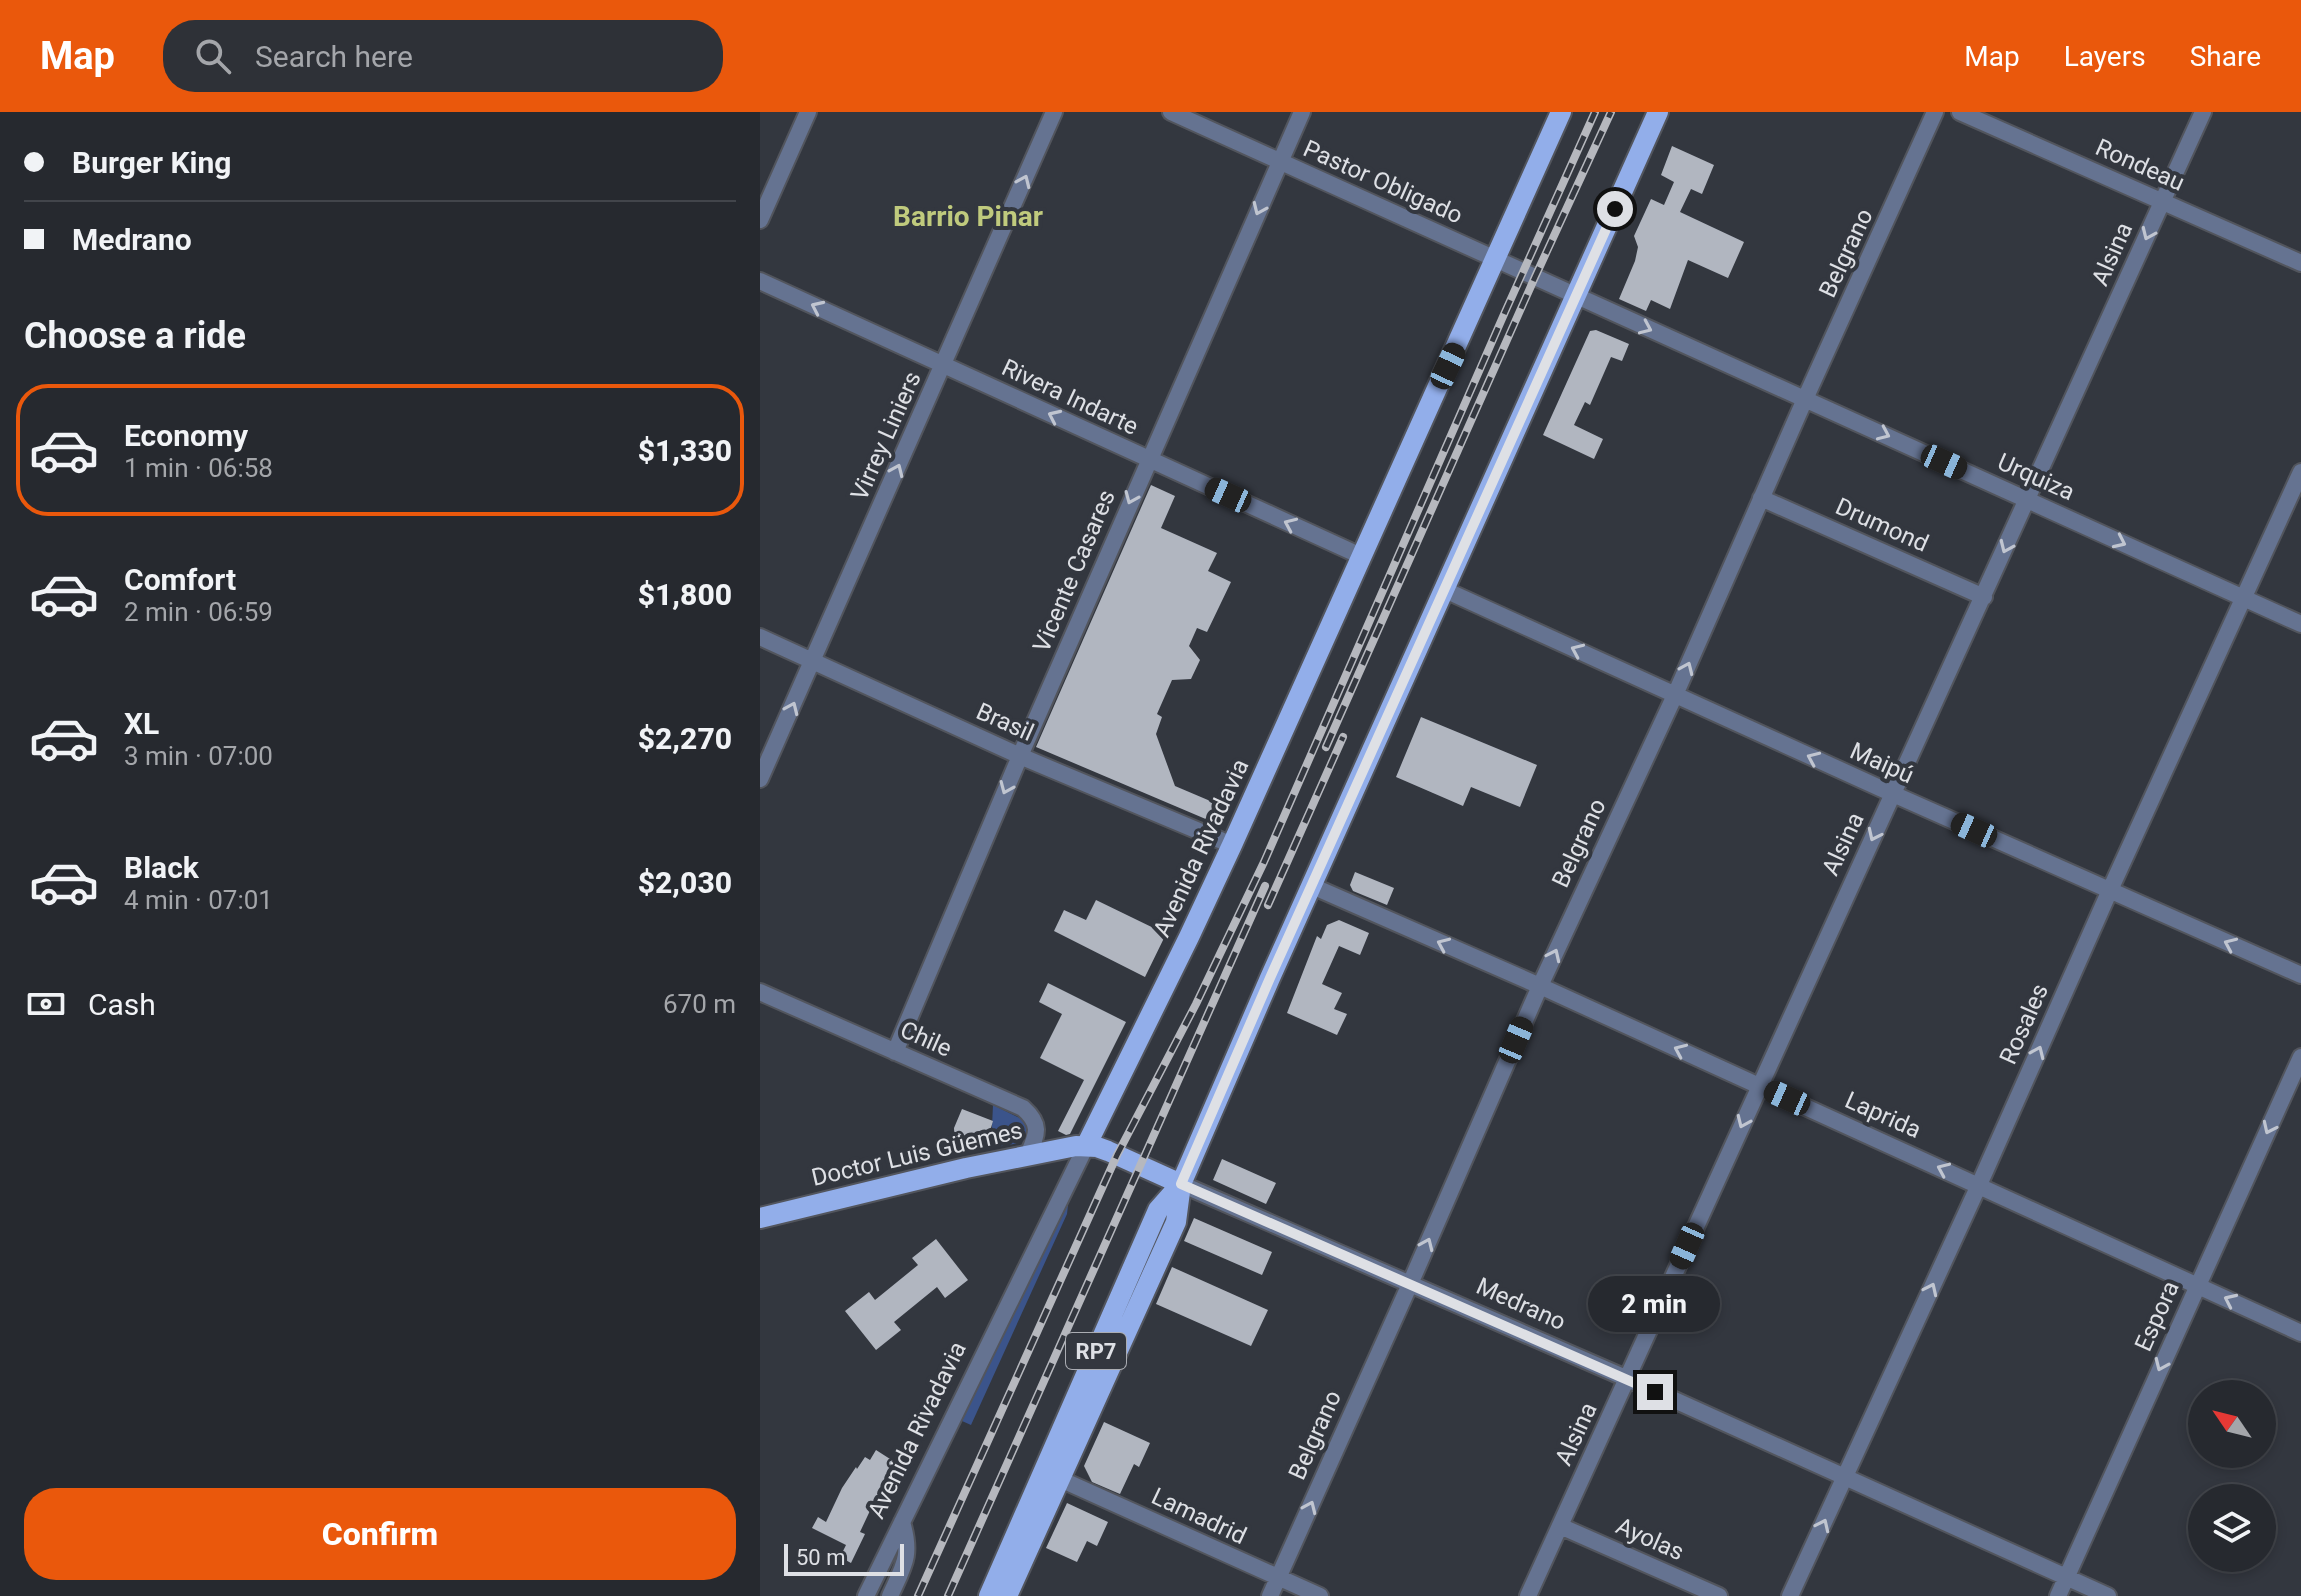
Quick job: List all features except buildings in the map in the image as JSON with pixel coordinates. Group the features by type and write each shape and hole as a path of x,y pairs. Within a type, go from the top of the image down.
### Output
{"main road":[{"name":"Avenida Rivadavia","path":"1086,1146 1232,845 1561,112"},
{"name":"RP7","path":"1007,1596 1176,1222 1181,1184 1658,112"},
{"name":"Doctor Luis Güemes","path":"760,1218 1028,1155 1086,1146"},
{"name":"Medrano","path":"1086,1146 1108,1151 1181,1184"},
{"name":"RP7","path":"989,1596 1158,1210 1181,1184"}],"street":[{"path":"760,220 808,112"},
{"name":"Virrey Liniers","path":"760,779 1054,112"},
{"name":"Pastor Obligado","path":"1171,112 1575,296"},
{"name":"Vicente Casares","path":"895,1052 1148,459 1302,112"},
{"name":"Belgrano","path":"1270,1596 1540,986 1675,695 1935,112"},
{"name":"Rondeau","path":"1960,112 2301,263"},
{"name":"Alsina","path":"1528,1596 2203,112"},
{"name":"Rivera Indarte","path":"760,281 1361,556"},
{"name":"Urquiza","path":"1575,296 2301,624"},
{"name":"Rosales","path":"1790,1596 2301,472"},
{"name":"Drumond","path":"1761,498 1984,597"},
{"name":"Maipú","path":"1445,590 2301,975"},
{"name":"Brasil","path":"760,637 1020,756 1232,845"},
{"name":"Laprida","path":"1312,886 1540,986 2301,1333"},
{"name":"Chile","path":"760,992 1023,1108 1037,1124 1036,1137 1028,1155"},
{"name":"Espora","path":"2058,1596 2301,1057"},
{"name":"Avenida Rivadavia","path":"866,1596 1086,1146"},
{"name":"Medrano","path":"1181,1184 1628,1379 2108,1596"},
{"name":"Lamadrid","path":"1060,1479 1320,1596"},
{"path":"890,1596 903,1567 908,1544 902,1522"},
{"name":"Ayolas","path":"1560,1526 1719,1596"},
{"path":"979,1596 1002,1567"}],"shaded area":[{"path":"993,1105 1028,1122 1026,1136 1022,1140 991,1148"},
{"path":"1068,1205 1067,1214 971,1425 962,1421 1060,1214"}],"railway":[{"path":"918,1596 1117,1155 1196,1004 1264,862 1595,112"},
{"path":"1326,747 1611,112"},
{"path":"1268,905 1343,737"},
{"path":"948,1596 1265,886"}],"district":[{"name":"Barrio Pinar","path":"968,216"}],"route":[{"path":"1615,209 1270,978 1181,1184 1655,1392"}]}
